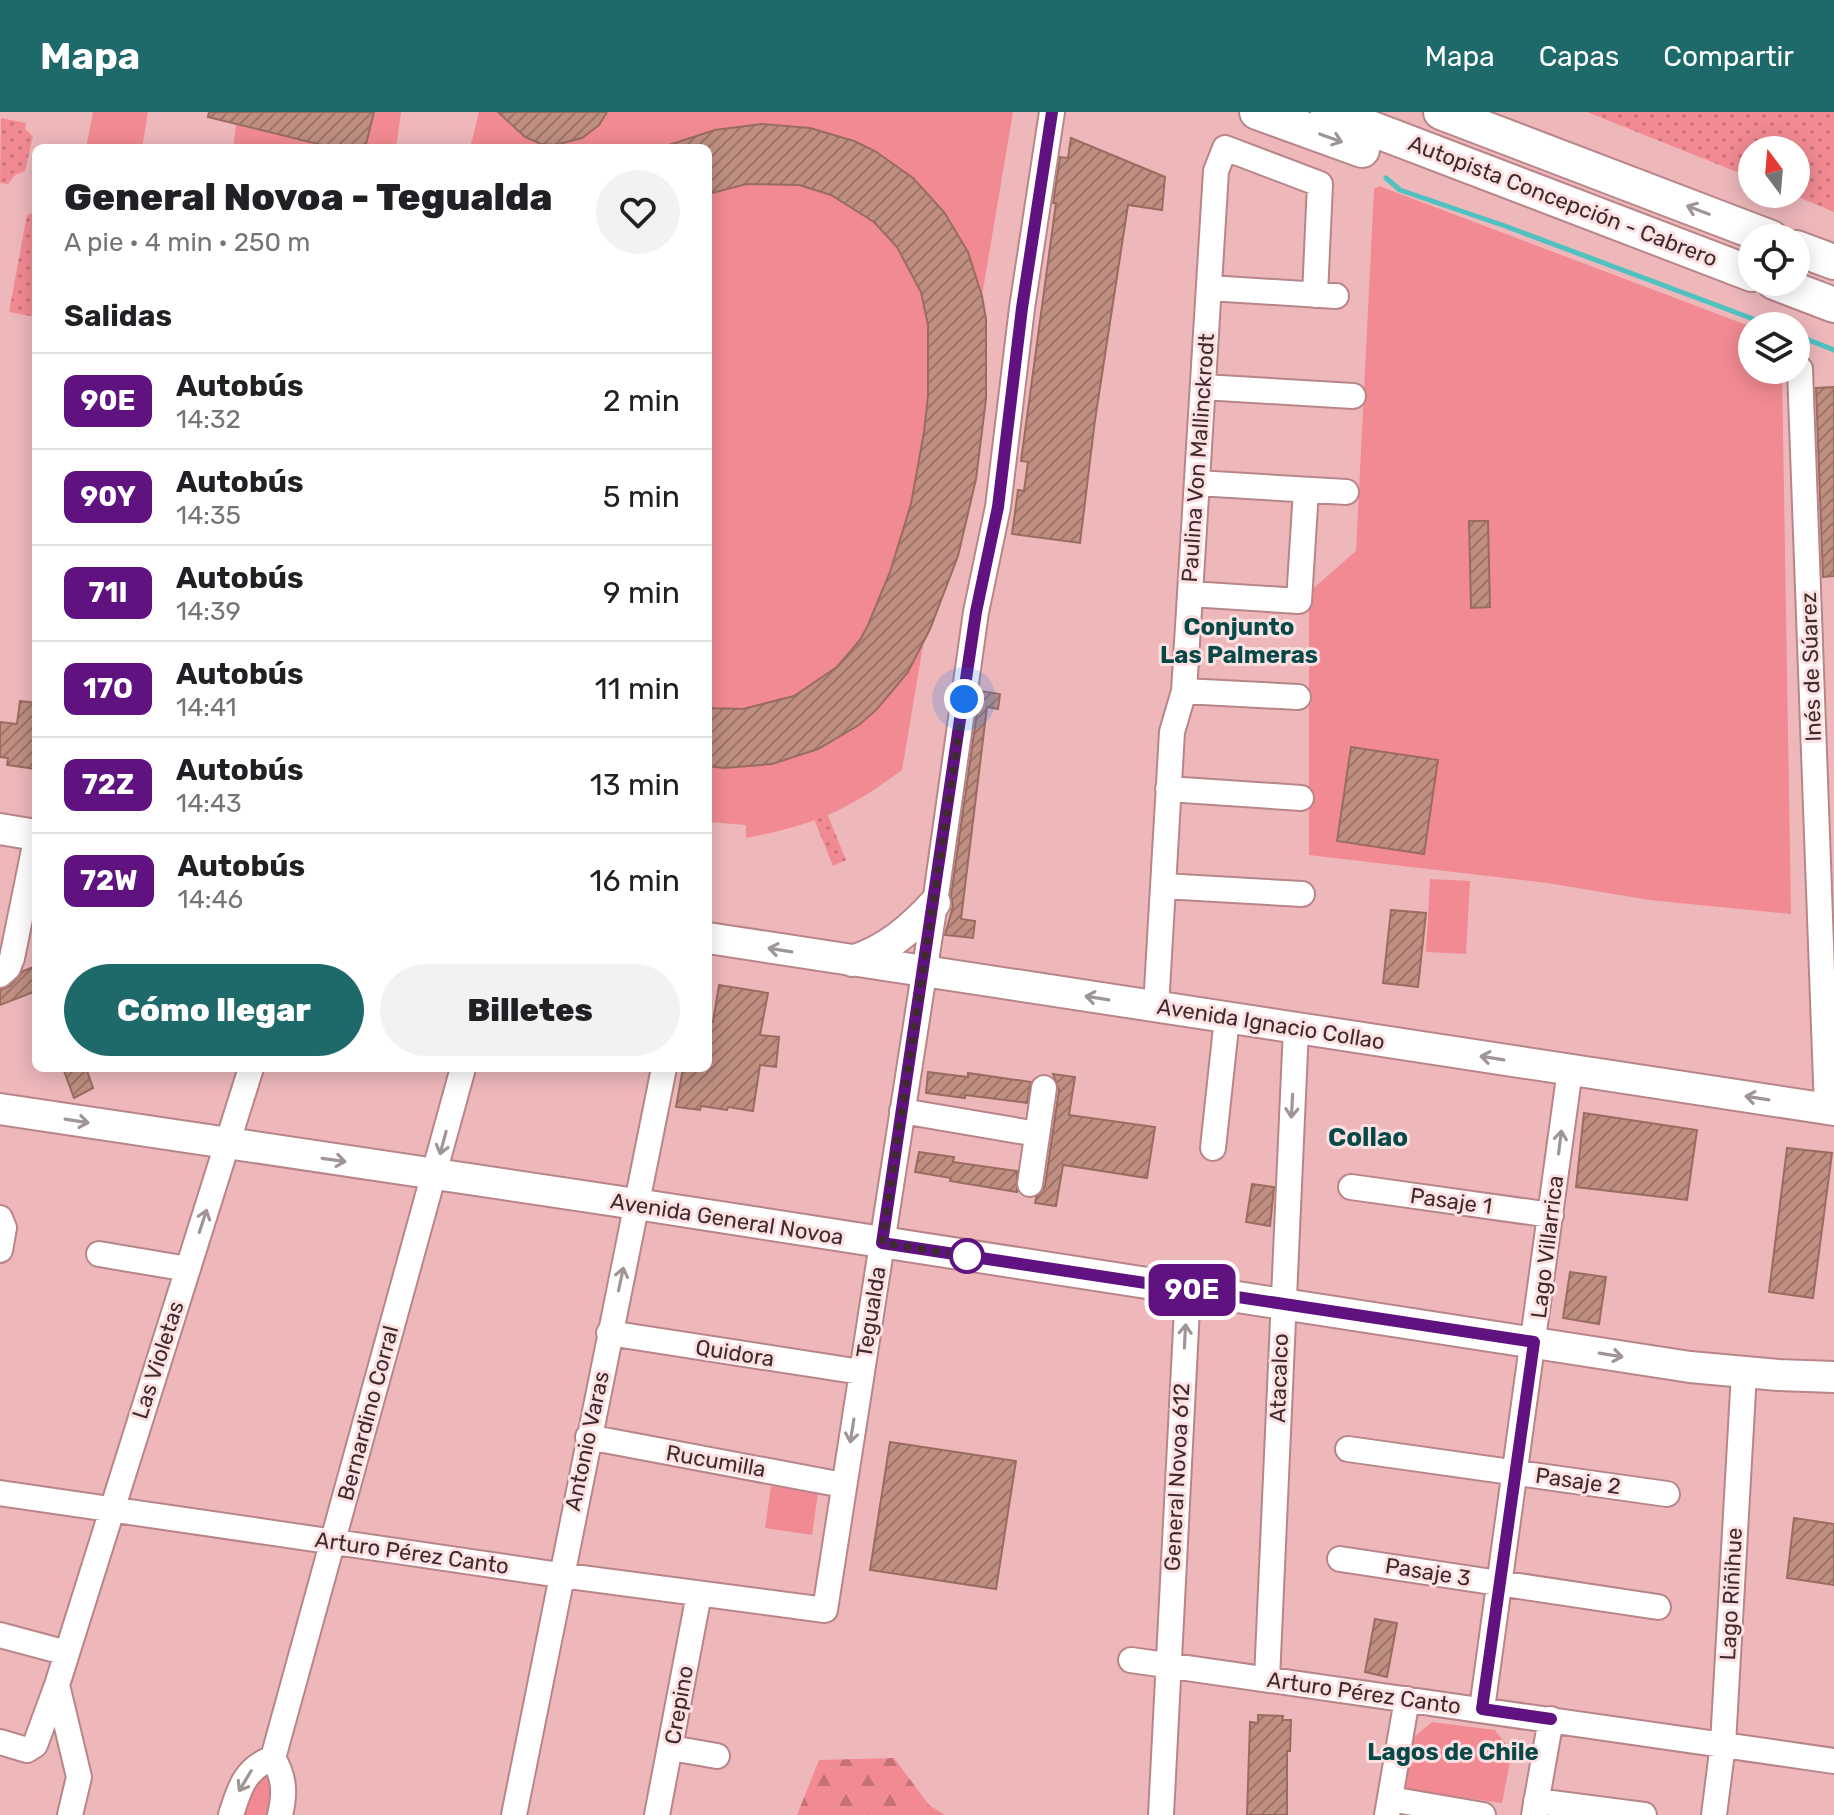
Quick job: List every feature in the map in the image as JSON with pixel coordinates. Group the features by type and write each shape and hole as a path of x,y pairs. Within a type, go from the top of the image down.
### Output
{"highway":[{"path":"1257,112 1512,199 1646,234"},
{"name":"Autopista Concepción - Cabrero","path":"1328,112 1738,269"},
{"name":"Autopista Concepción - Cabrero","path":"1441,112 1738,225"},
{"path":"1810,253 1834,262"},
{"path":"1810,296 1834,305"}],"main road":[{"path":"0,829 32,836"},
{"path":"852,961 898,939 935,903"},
{"name":"Avenida Ignacio Collao","path":"712,939 1830,1109"},
{"name":"Avenida General Novoa","path":"0,1109 1690,1367 1834,1377"}],"street":[{"name":"Tegualda","path":"825,1610 935,903 981,581 998,507 1022,308 1052,112"},
{"name":"Paulina Von Mallinckrodt","path":"1156,1007 1172,732 1184,691 1216,171 1225,148 1320,184 1325,296 1209,288"},
{"name":"Inés de Súarez","path":"1801,384 1830,1109"},
{"path":"1203,387 1353,396"},
{"path":"1197,483 1346,492"},
{"path":"1190,594 1299,601 1306,490"},
{"path":"1184,691 1298,697"},
{"path":"1168,789 1301,798"},
{"path":"0,975 8,968 12,958 32,857"},
{"path":"1163,886 1302,894"},
{"path":"1213,1148 1227,1018"},
{"name":"Atacalco","path":"1267,1679 1296,1028"},
{"name":"Lago Villarrica","path":"1482,1709 1570,1070"},
{"name":"Las Violetas","path":"0,1742 30,1750 35,1745 57,1685 250,1072"},
{"name":"Bernardino Corral","path":"273,1758 462,1072"},
{"name":"Antonio Varas","path":"514,1815 663,1072"},
{"path":"1030,1184 1044,1088"},
{"path":"902,1111 1037,1134"},
{"name":"Pasaje 1","path":"1351,1187 1551,1215"},
{"path":"0,1218 4,1228 0,1250"},
{"path":"99,1254 188,1269"},
{"name":"General Novoa 612","path":"1161,1815 1166,1665 1188,1289"},
{"name":"Quidora","path":"609,1333 861,1372"},
{"name":"Lago Riñihue","path":"1714,1815 1723,1744 1744,1373"},
{"name":"Rucumilla","path":"588,1437 843,1485"},
{"name":"Pasaje 2","path":"1348,1449 1667,1494"},
{"name":"Arturo Pérez Canto","path":"0,1493 560,1575 825,1610"},
{"name":"Pasaje 3","path":"1340,1559 1658,1607"},
{"name":"Crepino","path":"657,1815 699,1594"},
{"path":"0,1635 67,1653"},
{"name":"Arturo Pérez Canto","path":"1131,1660 1834,1761"},
{"path":"57,1685 79,1777 70,1815"},
{"path":"1407,1699 1389,1807 1483,1815"},
{"path":"1516,1714 1534,1735 1543,1762"},
{"path":"1551,1719 1535,1808 1644,1815"},
{"path":"671,1748 717,1756"},
{"path":"231,1815 244,1779 256,1766 273,1758 285,1791 280,1815"}],"green space":[{"path":"93,112 148,112 143,144 87,144"},
{"path":"238,112 401,112 397,144 234,144"},
{"path":"479,112 1013,112 902,770 864,796 811,822 746,838 746,825 712,822 712,144 471,144"},
{"path":"1587,112 1834,112 1834,212 1810,202 1810,136 1738,136 1738,172"},
{"path":"1,118 26,123 25,129 33,136 25,171 15,175 8,184 0,183"},
{"path":"1379,186 1738,322 1738,384 1782,384 1791,914 1649,900 1547,883 1309,855 1309,592 1356,551 1374,189"},
{"path":"32,213 32,316 9,312 27,215"},
{"path":"810,772 846,860 833,866 797,777"},
{"path":"1430,879 1470,881 1466,954 1426,952"},
{"path":"771,1486 818,1493 812,1535 765,1528"},
{"path":"1432,1722 1495,1730 1512,1752 1502,1803 1400,1789 1413,1738"},
{"path":"894,1758 929,1805 945,1815 797,1815 819,1760"},
{"path":"261,1773 272,1775 272,1815 239,1815"}],"building":[{"path":"209,112 374,112 366,144 318,144 208,117"},
{"path":"498,112 607,112 599,125 582,138 559,144 541,144 525,137"},
{"path":"762,124 810,128 854,141 875,151 913,178 944,212 968,252 986,319 986,399 976,479 958,556 930,629 908,672 859,725 818,749 772,764 724,768 712,766 712,708 743,709 794,696 837,667 860,640 868,625 890,572 911,504 928,396 928,325 921,292 897,247 874,222 831,195 799,185 747,184 712,193 712,144 672,144 715,130"},
{"path":"1071,138 1165,177 1162,210 1128,205 1095,420 1080,543 1012,534 1018,490 1024,491 1028,462 1021,461 1056,203 1053,203 1060,157 1068,158"},
{"path":"1834,387 1834,576 1823,577 1816,388"},
{"path":"1469,521 1488,521 1490,607 1471,608"},
{"path":"980,691 1000,694 998,709 987,707 961,919 975,921 973,938 945,935 953,906 951,896"},
{"path":"20,701 32,702 32,768 7,765 8,758 0,757 0,722 17,724"},
{"path":"1351,747 1438,760 1424,854 1337,841"},
{"path":"1391,910 1426,913 1418,987 1383,983"},
{"path":"32,968 32,993 0,1005 0,990 10,986 23,971"},
{"path":"719,985 768,993 760,1035 779,1037 776,1067 760,1065 753,1111 728,1107 727,1110 701,1106 700,1110 676,1107 682,1072 712,1072 713,1022"},
{"path":"64,1072 87,1072 93,1088 74,1098"},
{"path":"928,1072 968,1077 968,1073 1031,1082 1027,1103 926,1093"},
{"path":"1053,1074 1075,1077 1069,1115 1155,1127 1147,1178 1063,1165 1056,1206 1035,1203 1045,1186 1059,1090"},
{"path":"1584,1113 1697,1130 1687,1200 1576,1187"},
{"path":"1787,1148 1832,1153 1813,1298 1769,1292"},
{"path":"919,1152 954,1157 953,1162 1017,1171 1017,1192 915,1172"},
{"path":"1252,1184 1274,1187 1270,1226 1246,1222"},
{"path":"1570,1272 1606,1277 1599,1324 1563,1318"},
{"path":"890,1442 1016,1461 996,1589 870,1570"},
{"path":"1794,1518 1834,1524 1834,1585 1787,1578"},
{"path":"1375,1619 1397,1623 1387,1677 1365,1672"},
{"path":"1258,1715 1283,1716 1282,1720 1291,1720 1290,1751 1287,1751 1287,1815 1247,1815 1250,1722 1258,1723"}],"waterway":[{"path":"1386,178 1400,190 1738,313"},
{"path":"1810,341 1834,350"}],"bus line":[{"name":"90E","path":"1052,112 1022,308 998,507 976,612 882,1243 1534,1342 1482,1709 1551,1719"}],"district":[{"name":"Conjunto Las Palmeras","path":"1239,641"},
{"name":"Collao","path":"1368,1137"},
{"name":"Lagos de Chile","path":"1453,1752"}],"route":[{"path":"964,699 882,1243 975,1257 967,1256"}]}
